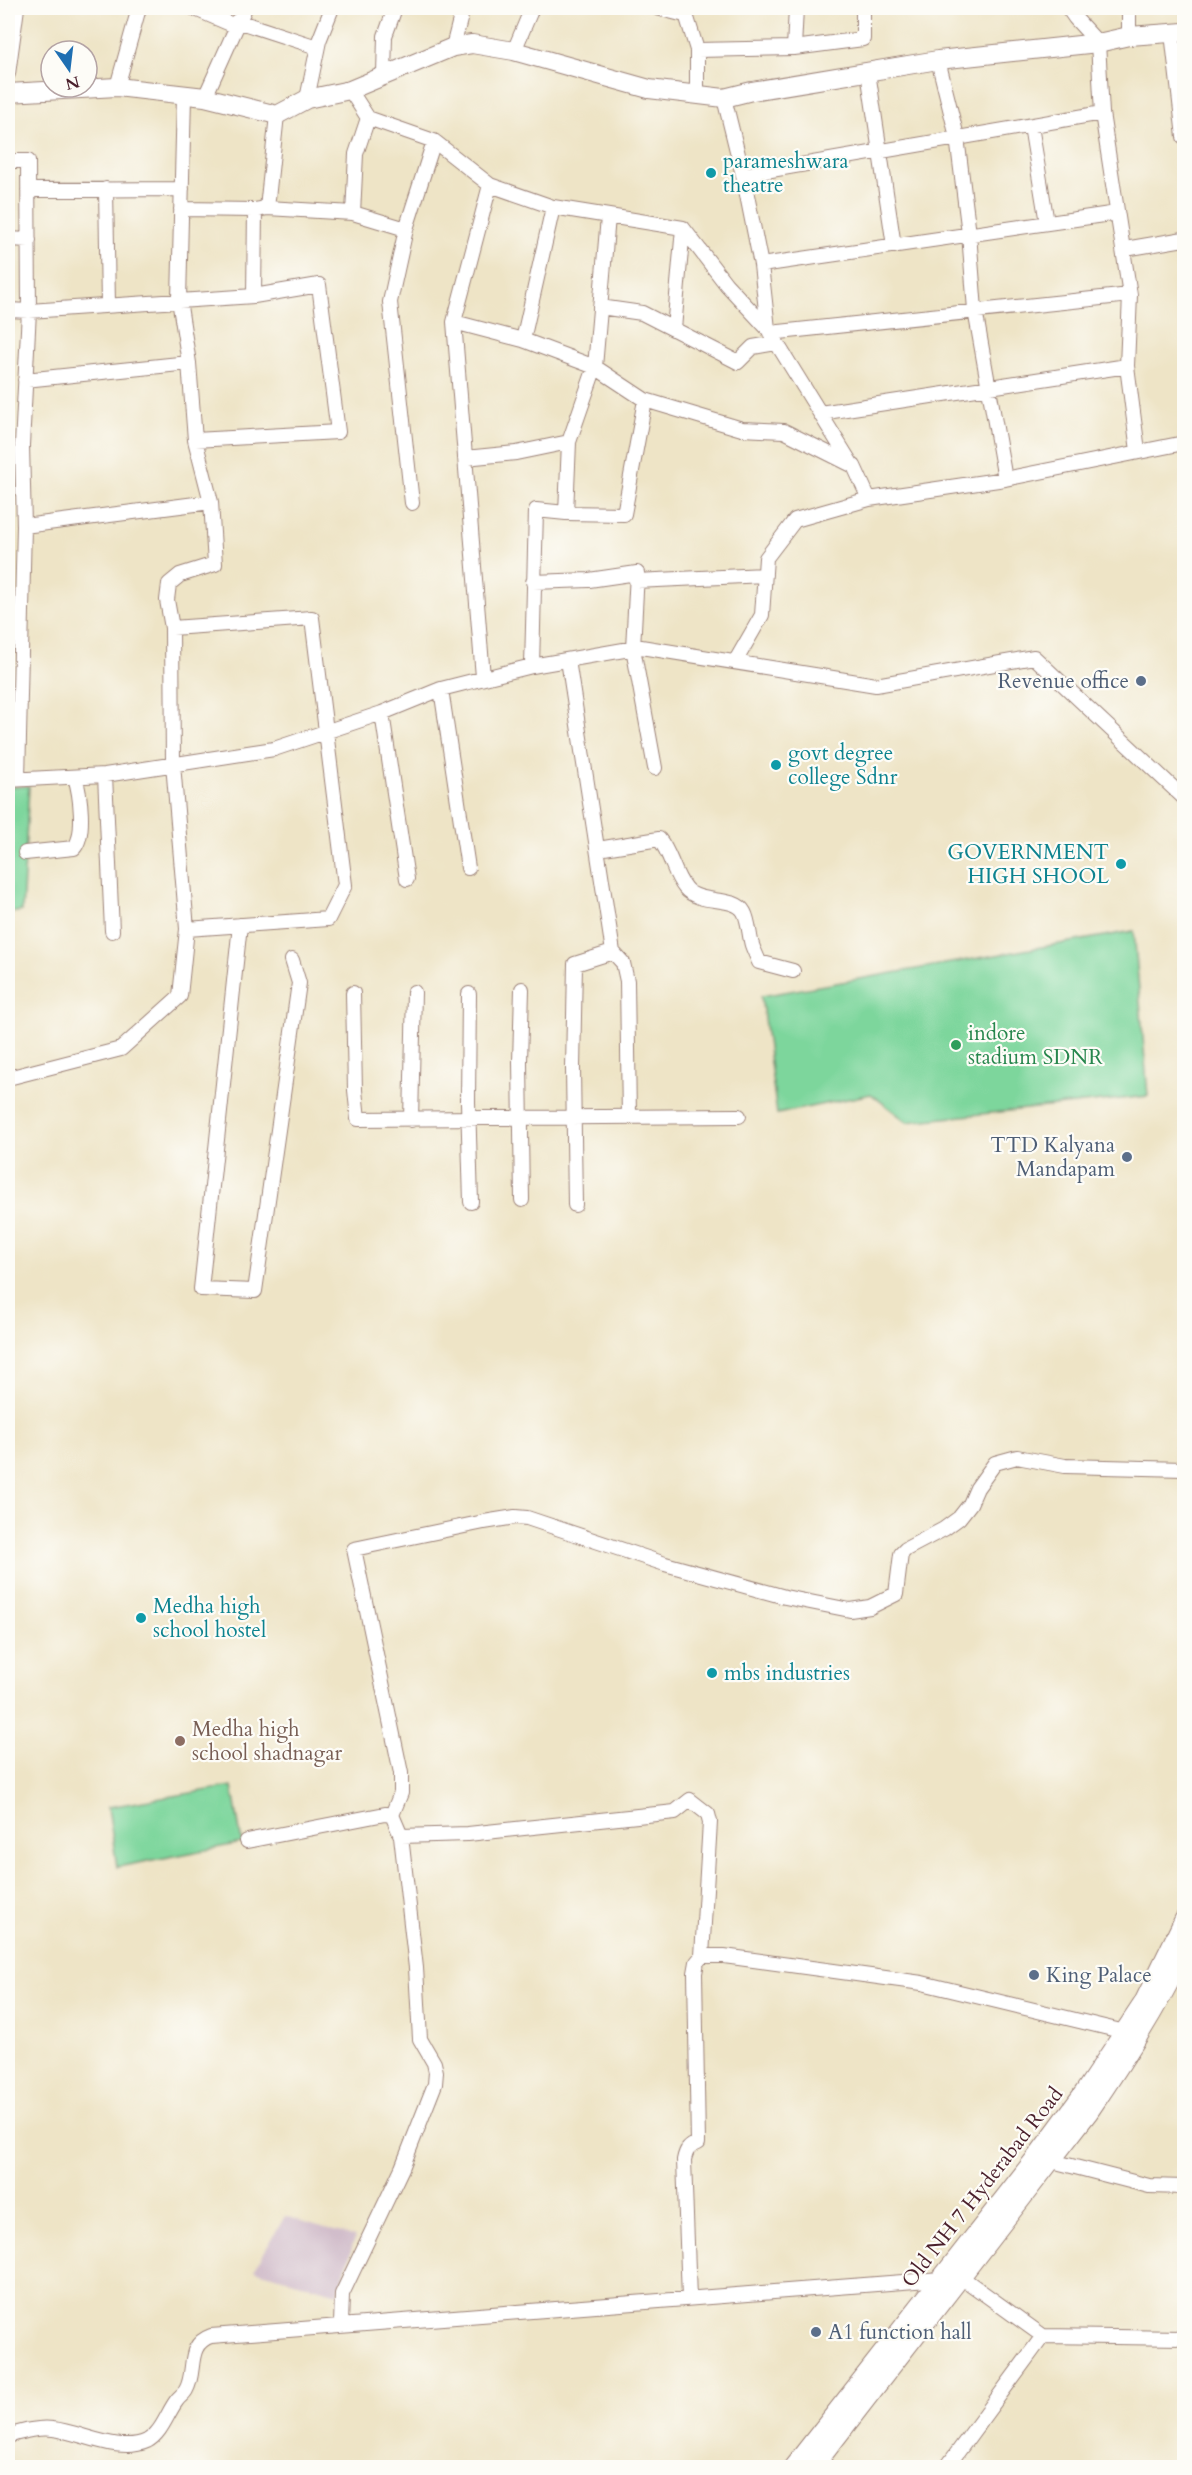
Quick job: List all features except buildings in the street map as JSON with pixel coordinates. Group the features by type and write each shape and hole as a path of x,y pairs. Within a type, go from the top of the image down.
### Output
{"main road":[{"path":"8,93 117,87 205,97 277,115 307,99 350,90 453,47 472,44 514,51 649,90 724,98 752,91 938,60 1098,43 1130,36 1178,33"},
{"name":"Old NH 7 Hyderabad Road","path":"792,2468 1036,2157 1125,2032 1161,1970 1185,1919"},
{"name":"Old NH 7 Hyderabad Road","path":"813,2468 1052,2161 1124,2061 1185,1954"}],"street":[{"path":"8,74 17,8"},
{"path":"117,87 139,8"},
{"path":"193,8 236,24 317,47"},
{"path":"205,97 245,8"},
{"path":"307,99 317,47 332,8"},
{"path":"384,74 385,36 395,8"},
{"path":"453,47 463,8"},
{"path":"514,51 532,8"},
{"path":"657,8 684,11 697,50 697,94"},
{"path":"795,48 796,8"},
{"path":"697,50 795,48 863,39 863,8"},
{"path":"1068,8 1098,43 1102,113 1117,213 1125,249 1130,295 1127,366 1138,451"},
{"path":"1129,8 1130,36"},
{"path":"1178,33 1185,137"},
{"path":"938,60 957,137 969,234 975,310 1005,479"},
{"path":"868,72 894,246"},
{"path":"350,90 369,118 434,141 490,185 553,207 684,228 726,284 771,335 854,466 869,499"},
{"path":"8,1078 121,1049 180,996 187,929 173,764 172,628 167,600 169,584 180,575 215,564 211,502 195,440 189,363 179,300 184,96"},
{"path":"724,98 743,175 761,266 771,335"},
{"path":"743,175 1102,113"},
{"path":"254,296 261,209 277,115"},
{"path":"353,213 356,154 369,118"},
{"path":"1031,126 1047,223"},
{"path":"412,503 390,302 406,228 434,141"},
{"path":"8,161 28,161 29,311 25,380 15,445 24,526 13,779 105,775 274,748 382,713 441,689 483,677 641,647 876,685 1034,657 1185,798"},
{"path":"483,677 454,322 490,185"},
{"path":"106,189 108,305"},
{"path":"28,190 182,189"},
{"path":"523,340 553,207"},
{"path":"182,209 261,209 353,213 406,228"},
{"path":"761,266 1117,213"},
{"path":"566,513 570,442 595,367 608,217"},
{"path":"674,329 684,228"},
{"path":"8,239 28,240"},
{"path":"1125,249 1185,239"},
{"path":"8,310 29,311 254,296 320,285 338,432 195,440"},
{"path":"600,308 642,313 738,362 753,347 771,335 975,310 1130,295"},
{"path":"454,322 523,340 595,367 645,400 742,429 784,431 854,466"},
{"path":"25,380 189,363"},
{"path":"820,413 1127,366"},
{"path":"532,666 536,510 624,514 645,400"},
{"path":"465,458 516,453 570,442"},
{"path":"735,662 762,615 766,558 795,520 869,499 1005,479 1185,443"},
{"path":"24,526 211,502"},
{"path":"533,582 589,580 637,573 633,648 654,768"},
{"path":"636,581 765,575"},
{"path":"172,628 312,618 345,885 328,919 187,929"},
{"path":"568,660 613,952 623,963 627,981 629,1117"},
{"path":"441,689 468,868"},
{"path":"382,713 407,879"},
{"path":"105,775 112,931"},
{"path":"25,854 74,848 78,844 80,809 75,777"},
{"path":"598,849 658,838 664,845 673,868 687,890 703,899 734,904 744,912 752,945 759,962 793,971"},
{"path":"240,925 201,1289 255,1291 298,984 292,960"},
{"path":"575,1204 573,1069 575,964 613,952"},
{"path":"522,989 522,1200"},
{"path":"411,1120 414,992"},
{"path":"353,993 355,1090 358,1119 739,1116"},
{"path":"469,994 468,1119 471,1202"},
{"path":"341,2325 342,2294 397,2179 435,2084 436,2072 434,2063 420,2039 417,1968 401,1836 392,1815 401,1793 401,1773 354,1549 484,1522 515,1517 527,1518 665,1564 785,1597 850,1610 882,1603 896,1594 901,1554 959,1518 995,1462 1017,1457 1065,1466 1185,1469"},
{"path":"401,1836 468,1833 675,1812 690,1800 708,1814 710,1822 702,1956 697,1962 695,1973 698,2143 690,2146 684,2160 689,2298"},
{"path":"247,1841 385,1814 392,1815"},
{"path":"702,1956 718,1955 922,1983 1125,2032"},
{"path":"1052,2161 1149,2186 1185,2187"},
{"path":"961,2277 1043,2336 1185,2338"},
{"path":"8,2436 50,2428 117,2444 136,2444 148,2440 159,2431 176,2401 186,2390 191,2378 191,2358 204,2338 212,2336 941,2279"},
{"path":"946,2468 1043,2336"}],"shaded area":[{"path":"285,2216 355,2237 338,2293 254,2270"}],"green space":[{"path":"29,786 22,911 8,913 8,787"},
{"name":"indore stadium SDNR","path":"1134,931 1148,1096 907,1122 871,1094 777,1114 761,996"},
{"path":"232,1786 242,1843 117,1867 108,1807"}],"place":[{"name":"parameshwara theatre","path":"711,173"},
{"name":"Revenue office","path":"1141,681"},
{"name":"govt degree college Sdnr","path":"776,765"},
{"name":"GOVERNMENT HIGH SHOOL","path":"1121,864"},
{"name":"indore stadium SDNR","path":"956,1045"},
{"name":"TTD Kalyana Mandapam","path":"1127,1157"},
{"name":"Medha high school hostel","path":"141,1618"},
{"name":"mbs industries","path":"712,1673"},
{"name":"Medha high school shadnagar","path":"180,1741"},
{"name":"King Palace","path":"1034,1975"},
{"name":"A1 function hall","path":"816,2332"}]}
